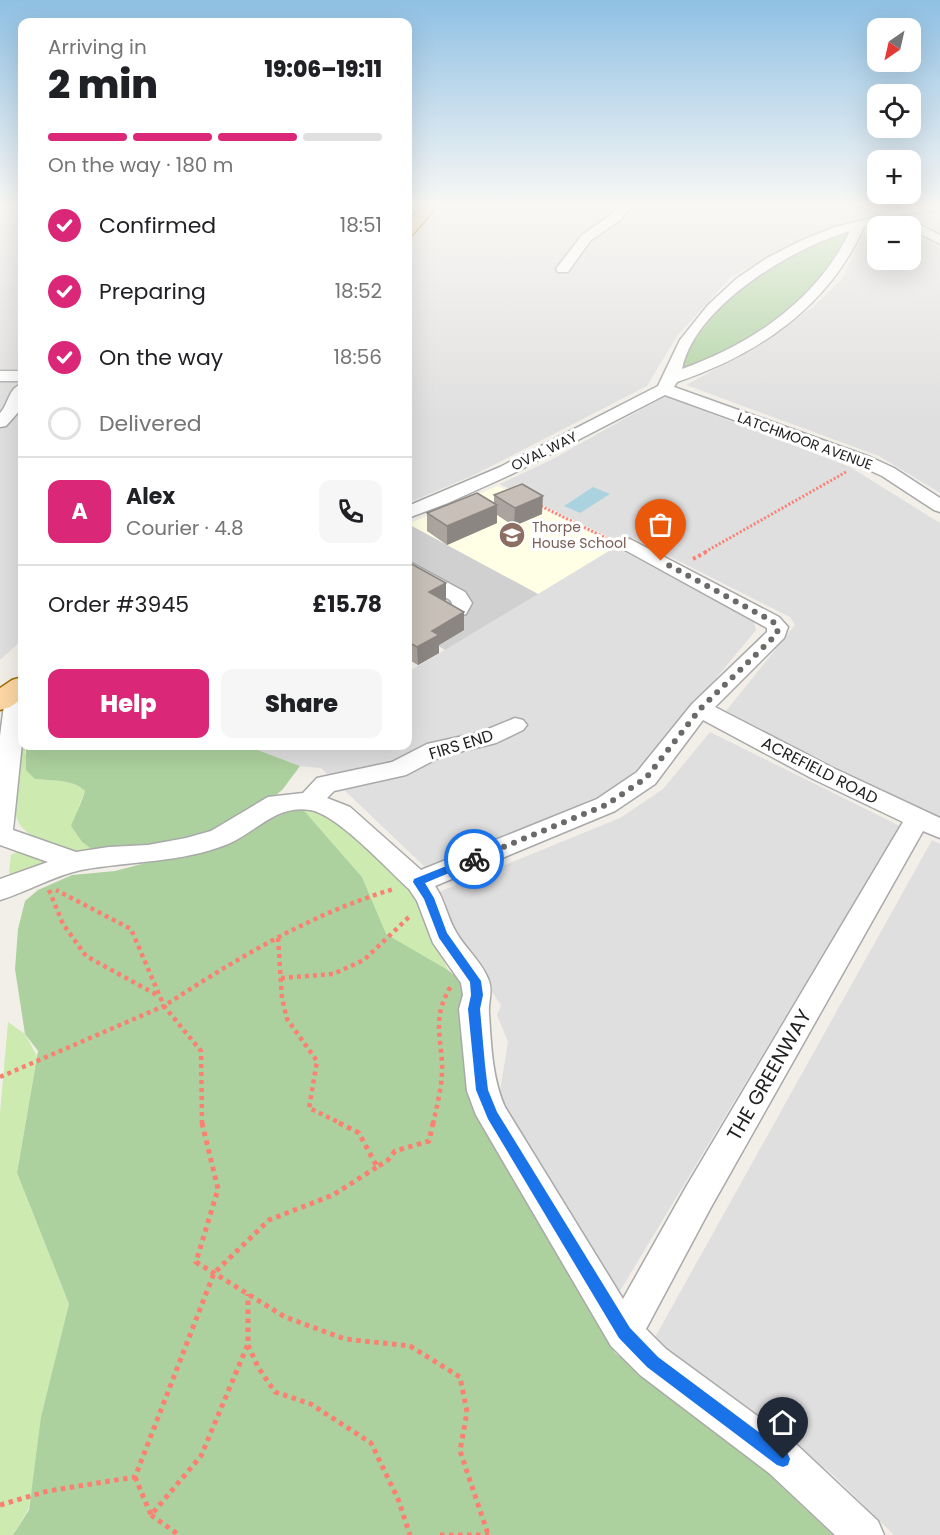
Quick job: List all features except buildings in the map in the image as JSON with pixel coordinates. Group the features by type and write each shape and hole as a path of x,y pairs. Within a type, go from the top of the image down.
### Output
{"street":[{"path":"668,384 678,356 689,338 725,294 751,275"},
{"name":"OVAL WAY","path":"412,510 487,479 565,442 668,384 708,366 795,311 833,275"},
{"path":"0,376 18,376"},
{"name":"LATCHMOOR AVENUE","path":"668,384 864,460 888,472 940,506"},
{"path":"0,422 15,407 18,394"},
{"path":"423,890 606,805 646,778 700,709 777,634 778,627 772,621 677,568 630,545"},
{"path":"412,569 458,596 462,603 459,610"},
{"path":"13,692 0,836 24,842 74,862"},
{"name":"ACREFIELD ROAD","path":"700,709 822,773 929,824"},
{"name":"FIRS END","path":"310,801 326,784 398,769 435,750 488,738 515,725"},
{"path":"0,890 74,862 109,856 148,854 186,847 220,837 277,803 310,801 341,813 423,890 442,935 475,981 477,995 474,1009 482,1090 492,1115 624,1333 653,1362 783,1459 864,1535"},
{"name":"THE GREENWAY","path":"624,1333 698,1198 929,824"}],"path":[{"path":"677,568 824,487 864,460"},
{"path":"540,506 619,544 630,545"},
{"path":"158,995 86,956 63,924 48,886 131,929 164,1006 201,1051 201,1120 218,1189 196,1263 285,1317 345,1339 410,1346 460,1377 467,1412 460,1451 488,1535 440,1535"},
{"path":"0,1077 34,1065 164,1006 236,959 360,899 423,890"},
{"path":"281,978 333,974 364,960 423,890"},
{"path":"278,938 287,1019 317,1061 309,1108 359,1133 377,1167"},
{"path":"179,1535 151,1515 135,1477 214,1273 269,1220 333,1195 388,1160 394,1151 429,1141 439,1097 442,1065 437,1029 443,999 464,966"},
{"path":"151,1515 201,1456 248,1344 248,1294"},
{"path":"248,1344 258,1367 275,1392 311,1404 371,1443 398,1499 410,1535"},
{"path":"0,1504 48,1491 135,1477"}],"shaded area":[{"path":"0,275 18,275 18,369 0,369"},
{"path":"412,275 735,275 677,336 647,386 474,475 412,501"},
{"path":"844,275 940,275 940,493 879,456 686,385 760,345 813,307"},
{"path":"0,381 18,381 18,644 0,660"},
{"path":"665,396 850,467 940,523 940,818 805,758 726,711 795,625 790,617 633,538 621,543 500,484 551,460"},
{"name":"Thorpe House School","path":"498,486 617,546 538,594 412,526 412,522"},
{"path":"412,526 538,594 445,650 412,629"},
{"path":"615,547 754,622 756,630 669,735 622,786 427,869 321,768 300,766 258,750 412,750 412,670"},
{"path":"710,732 900,826 617,1296 495,1122 508,1042 497,1015 501,1005 460,946 434,894 620,818 663,789"},
{"path":"932,840 940,844 940,1535 894,1535 831,1473 664,1359 653,1341"}],"green space":[{"path":"760,275 823,275 805,296 750,336 710,359 693,366 682,367 681,364 696,339 712,318 730,298"},
{"path":"22,750 25,750 35,779 68,782 85,791 79,806 79,814 71,826 82,842 97,853 63,848 28,833 20,825 16,816"},
{"path":"26,750 258,750 300,766 283,789 273,798 205,834 183,842 97,853 82,842 71,826 85,791 68,782 35,779 26,770"},
{"path":"300,806 332,814 358,831 414,895 448,970 385,934 362,877"},
{"path":"300,806 362,877 386,934 448,970 477,995 476,1114 615,1353 761,1467 833,1535 13,1535 29,1510 41,1417 69,1304 17,1173 38,1051 25,1034 15,969 18,929 25,901 38,890 72,875 115,871 221,843"},
{"path":"20,850 47,859 47,864 11,876 9,872 11,855"},
{"path":"8,1022 25,1034 37,1056 17,1173 69,1304 28,1510 13,1535 0,1535 0,1113"}],"water":[{"path":"593,487 610,494 580,513 564,506"}],"way so far":[{"path":"474,859 606,805 646,778 700,709 777,634 778,627 772,621 661,561"}],"place":[{"name":"Thorpe House School","path":"512,535"}],"route":[{"path":"474,859 418,882 429,898 442,935 475,981 477,995 474,1009 482,1090 492,1115 624,1333 653,1362 783,1459"}]}
